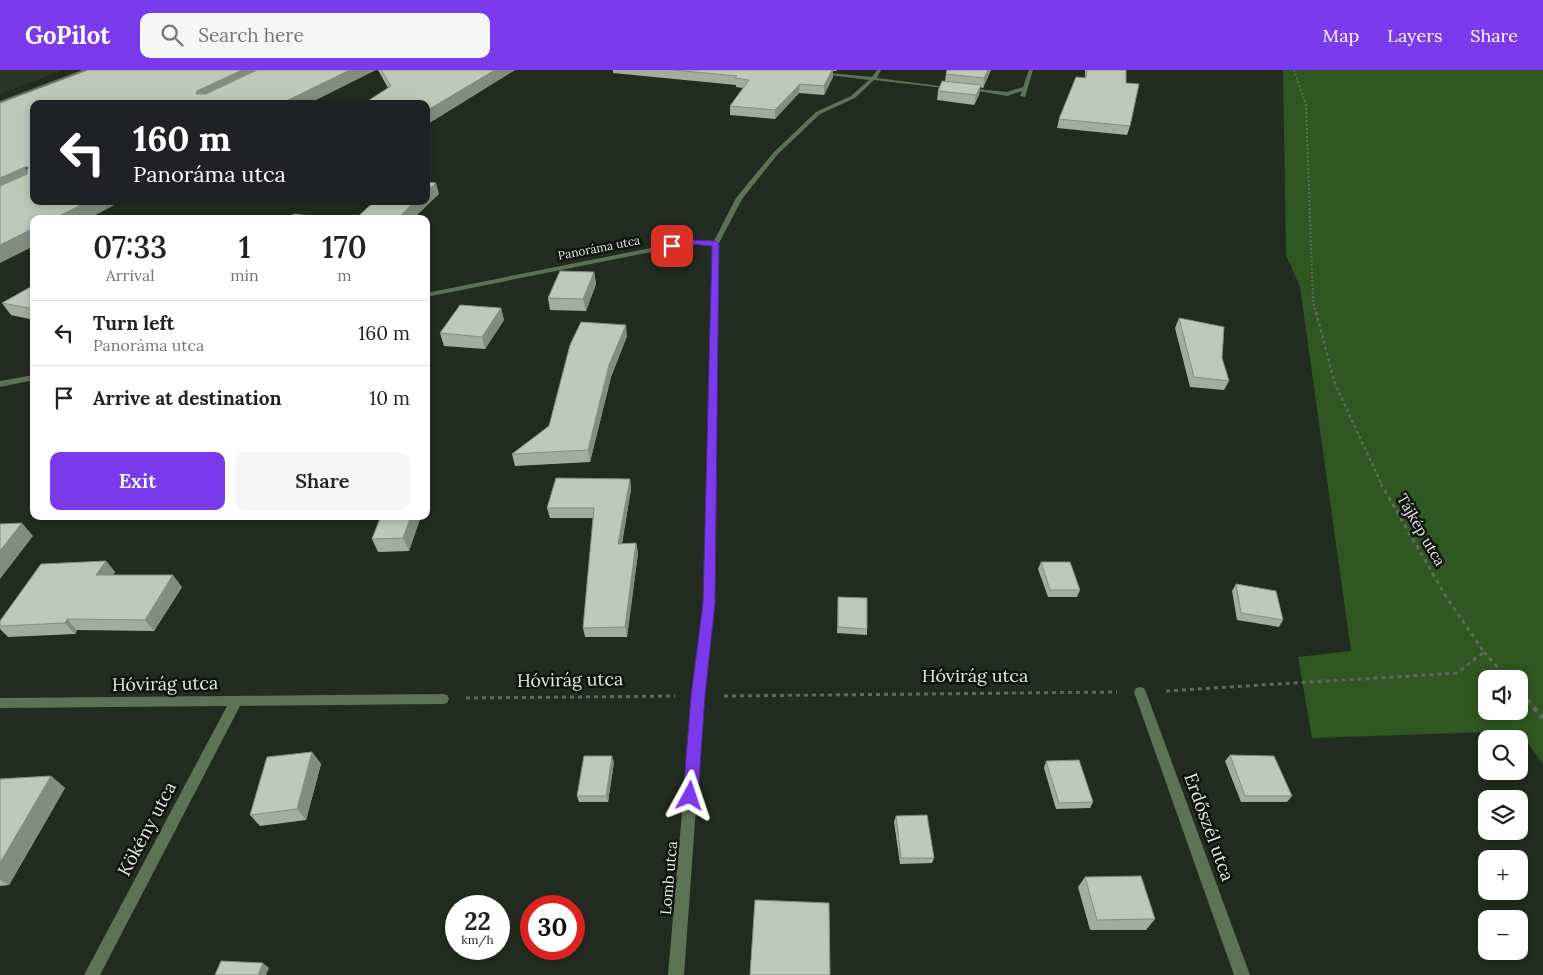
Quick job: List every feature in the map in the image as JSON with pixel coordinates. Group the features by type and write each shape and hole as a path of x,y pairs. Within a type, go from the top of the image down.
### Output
{"street":[{"path":"0,103 86,70"},
{"path":"716,244 739,198 783,147 818,113 853,97 874,78 879,70"},
{"path":"1023,96 1031,70"},
{"path":"811,72 1007,94 1026,88"},
{"name":"Panoráma utca","path":"430,294 691,242 716,244"},
{"name":"Lomb utca","path":"676,975 698,696 709,603 716,244"},
{"path":"0,384 30,378"},
{"name":"Erdőszél utca","path":"1140,692 1242,975"},
{"name":"Hóvirág utca","path":"0,703 443,698"},
{"name":"Kökény utca","path":"92,975 236,701"}],"path":[{"name":"Tájkép utca","path":"1294,70 1306,106 1313,302 1335,384 1382,484 1445,595 1484,652 1500,670"},
{"path":"1140,692 1457,672 1484,652"},
{"name":"Hóvirág utca","path":"443,698 1140,692"},
{"path":"1528,701 1543,718"}],"shaded area":[{"path":"0,70 63,70 0,94"}],"green space":[{"path":"1283,70 1543,70 1543,764 1528,743 1528,730 1478,730 1478,732 1312,738 1298,657 1351,651 1300,287 1286,255"}],"building":[{"path":"88,70 242,70 197,91 196,94 206,94 257,70 350,70 288,100 30,100 30,205 81,205 61,215 30,215 30,230 0,245 0,186 27,174 28,167 0,178 0,103"},
{"path":"381,70 495,70 430,109 430,100 369,100 391,86"},
{"path":"673,70 832,70 824,86 800,84 775,110 730,106 749,80 735,78 737,76"},
{"path":"947,70 988,70 984,78 946,74"},
{"path":"1087,70 1126,70 1126,83 1139,84 1130,126 1059,119 1076,77 1086,78"},
{"path":"942,81 981,85 976,95 938,91"},
{"path":"430,182 436,183 430,188"},
{"path":"371,205 412,205 401,215 359,215"},
{"path":"560,271 594,272 583,299 548,298"},
{"path":"30,287 30,308 2,303"},
{"path":"460,305 501,308 482,337 440,333"},
{"path":"1179,318 1224,327 1222,358 1229,381 1194,377"},
{"path":"581,322 626,325 609,365 588,450 512,454 549,426 570,345"},
{"path":"556,478 630,479 618,544 636,543 625,627 583,628 594,508 547,508"},
{"path":"379,520 410,520 403,538 372,539"},
{"path":"22,523 0,551 0,524"},
{"path":"106,561 96,575 173,575 145,620 67,619 65,623 0,626 0,621 41,564"},
{"path":"1041,562 1070,562 1080,590 1050,590"},
{"path":"1236,584 1276,591 1283,620 1241,613"},
{"path":"838,597 867,598 867,629 838,627"},
{"path":"312,752 297,809 250,815 267,757"},
{"path":"1230,755 1274,756 1292,796 1245,796"},
{"path":"584,756 612,756 606,796 577,796"},
{"path":"1079,760 1093,802 1059,803 1046,761"},
{"path":"51,776 0,863 0,779"},
{"path":"927,815 934,858 901,858 896,816"},
{"path":"1141,876 1155,919 1097,920 1085,877"},
{"path":"755,900 829,903 830,975 750,975"},
{"path":"221,961 263,963 258,975 215,975"}],"route":[{"path":"672,246 691,242 716,244 709,603 698,696 690,796"}]}
